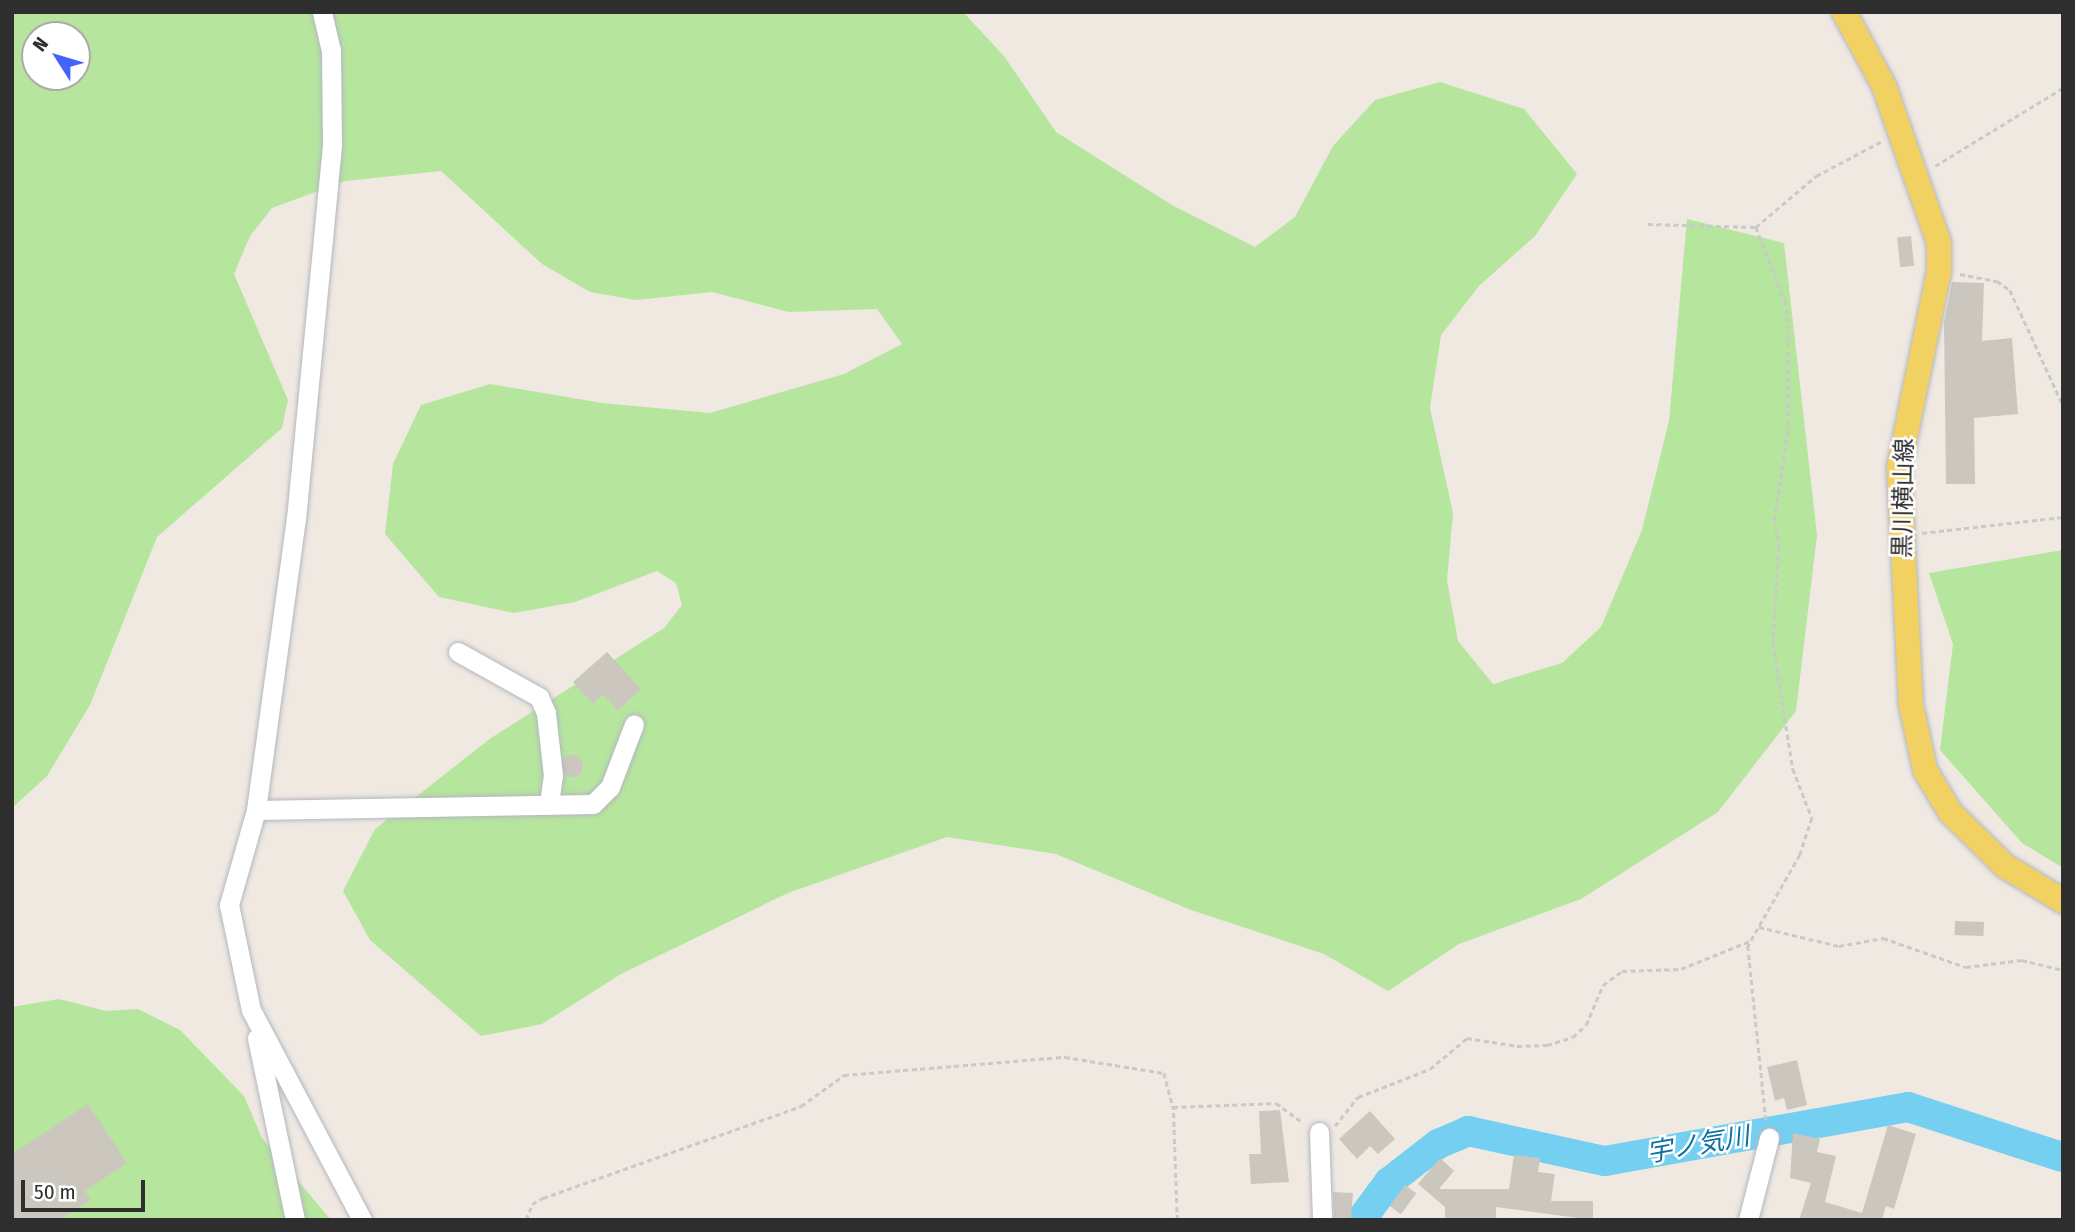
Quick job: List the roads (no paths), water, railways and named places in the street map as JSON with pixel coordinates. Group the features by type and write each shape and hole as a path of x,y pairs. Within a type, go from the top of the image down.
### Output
{"main road":[{"name":"黒川横山線","path":"1844,12 1871,60 1901,131 1937,234 1939,271 1902,440 1901,535 1911,705 1925,770 1950,813 2005,866 2063,901"}],"street":[{"path":"295,1220 229,905 256,810 296,518 332,145 331,50 322,12"},
{"path":"458,652 539,697 547,713 553,775 549,805"},
{"path":"256,810 549,805 603,800 634,724"},
{"path":"251,1010 362,1220"},
{"path":"1748,1220 1767,1128"},
{"path":"1319,1132 1322,1220"}],"waterway":[{"name":"宇ノ気川","path":"1361,1220 1389,1182 1438,1144 1468,1131 1605,1161 1908,1107 2062,1157"}]}
